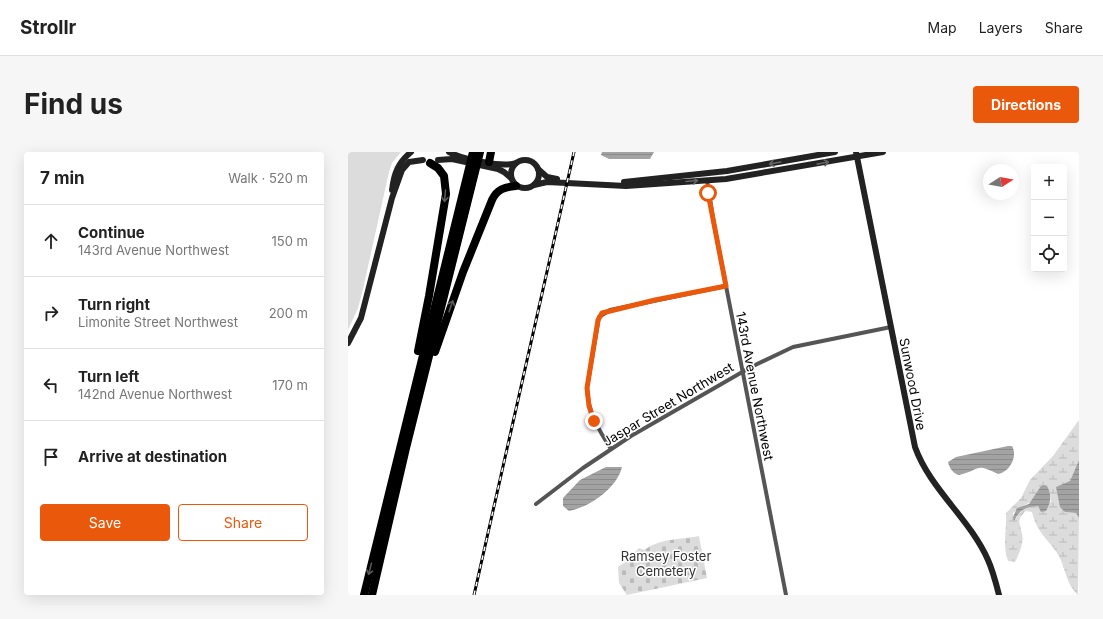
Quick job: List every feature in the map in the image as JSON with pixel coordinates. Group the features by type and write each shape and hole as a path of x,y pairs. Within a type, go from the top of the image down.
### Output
{"highway":[{"path":"364,595 473,152"},
{"path":"372,595 419,396 480,152"},
{"path":"486,163 491,152"},
{"path":"407,418 446,194 444,176 430,161"},
{"path":"419,396 463,272 492,200 497,192 503,188 516,186"}],"street":[{"path":"392,198 393,180 397,167 411,152"},
{"path":"430,161 443,152"},
{"path":"449,152 464,160"},
{"path":"585,183 629,182 705,174 835,152"},
{"path":"486,163 504,172 511,178 516,186 526,188 544,182 558,181 649,185 746,176 856,155 883,152"},
{"path":"418,153 430,161"},
{"name":"Sunwood Drive","path":"856,155 916,451 935,482 985,552 993,571 999,595"},
{"path":"348,343 361,318 392,198 402,170 406,164 413,161 448,159 504,165 516,163 522,160 529,161 547,177 558,181"},
{"path":"511,178 511,170 516,163"},
{"path":"534,185 538,176 538,169"},
{"name":"143rd Avenue Northwest","path":"707,180 710,205 786,595"},
{"path":"611,450 595,424 587,397 598,320 602,313 610,310 726,286"},
{"name":"Jaspar Street Northwest","path":"536,504 611,450 673,411 742,372 793,347 891,327"}],"green space":[{"path":"348,152 401,152 392,163 389,172 363,289 358,308 348,330"},
{"path":"1079,420 1079,460 1070,481 1065,512 1076,513 1079,518 1078,595 1069,582 1059,556 1037,526 1032,512 1026,511 1020,519 1022,545 1015,562 1008,561 1006,555 1006,513 1021,498 1030,480 1053,456","holes":["1050,492 1051,502 1025,509 1017,516 1014,522 1013,513 1026,504"]},
{"name":"Ramsey Foster Cemetery","path":"699,536 707,578 627,595 619,583 618,567 632,558 634,553 639,548 644,550 664,541"}],"shaded area":[{"path":"602,152 654,152 650,159 609,159 601,155"},
{"path":"1012,446 1014,450 1013,459 1009,467 1002,473 998,474 985,468 978,468 959,475 953,472 948,462 956,457"},
{"path":"1079,460 1079,518 1076,513 1065,512 1060,507 1056,487 1070,481"},
{"path":"606,467 622,467 615,482 609,489 594,501 577,509 569,511 563,506 563,498 580,480"},
{"path":"1044,485 1049,489 1050,495 1050,502 1046,511 1041,512 1038,506 1026,508 1020,512 1014,522 1013,517 1017,508 1029,504 1041,486"}],"railway":[{"path":"474,595 574,152"}],"route":[{"path":"594,421 587,397 587,388 595,334 599,317 602,313 610,310 648,303 655,300 704,292 726,286 708,193"}]}
